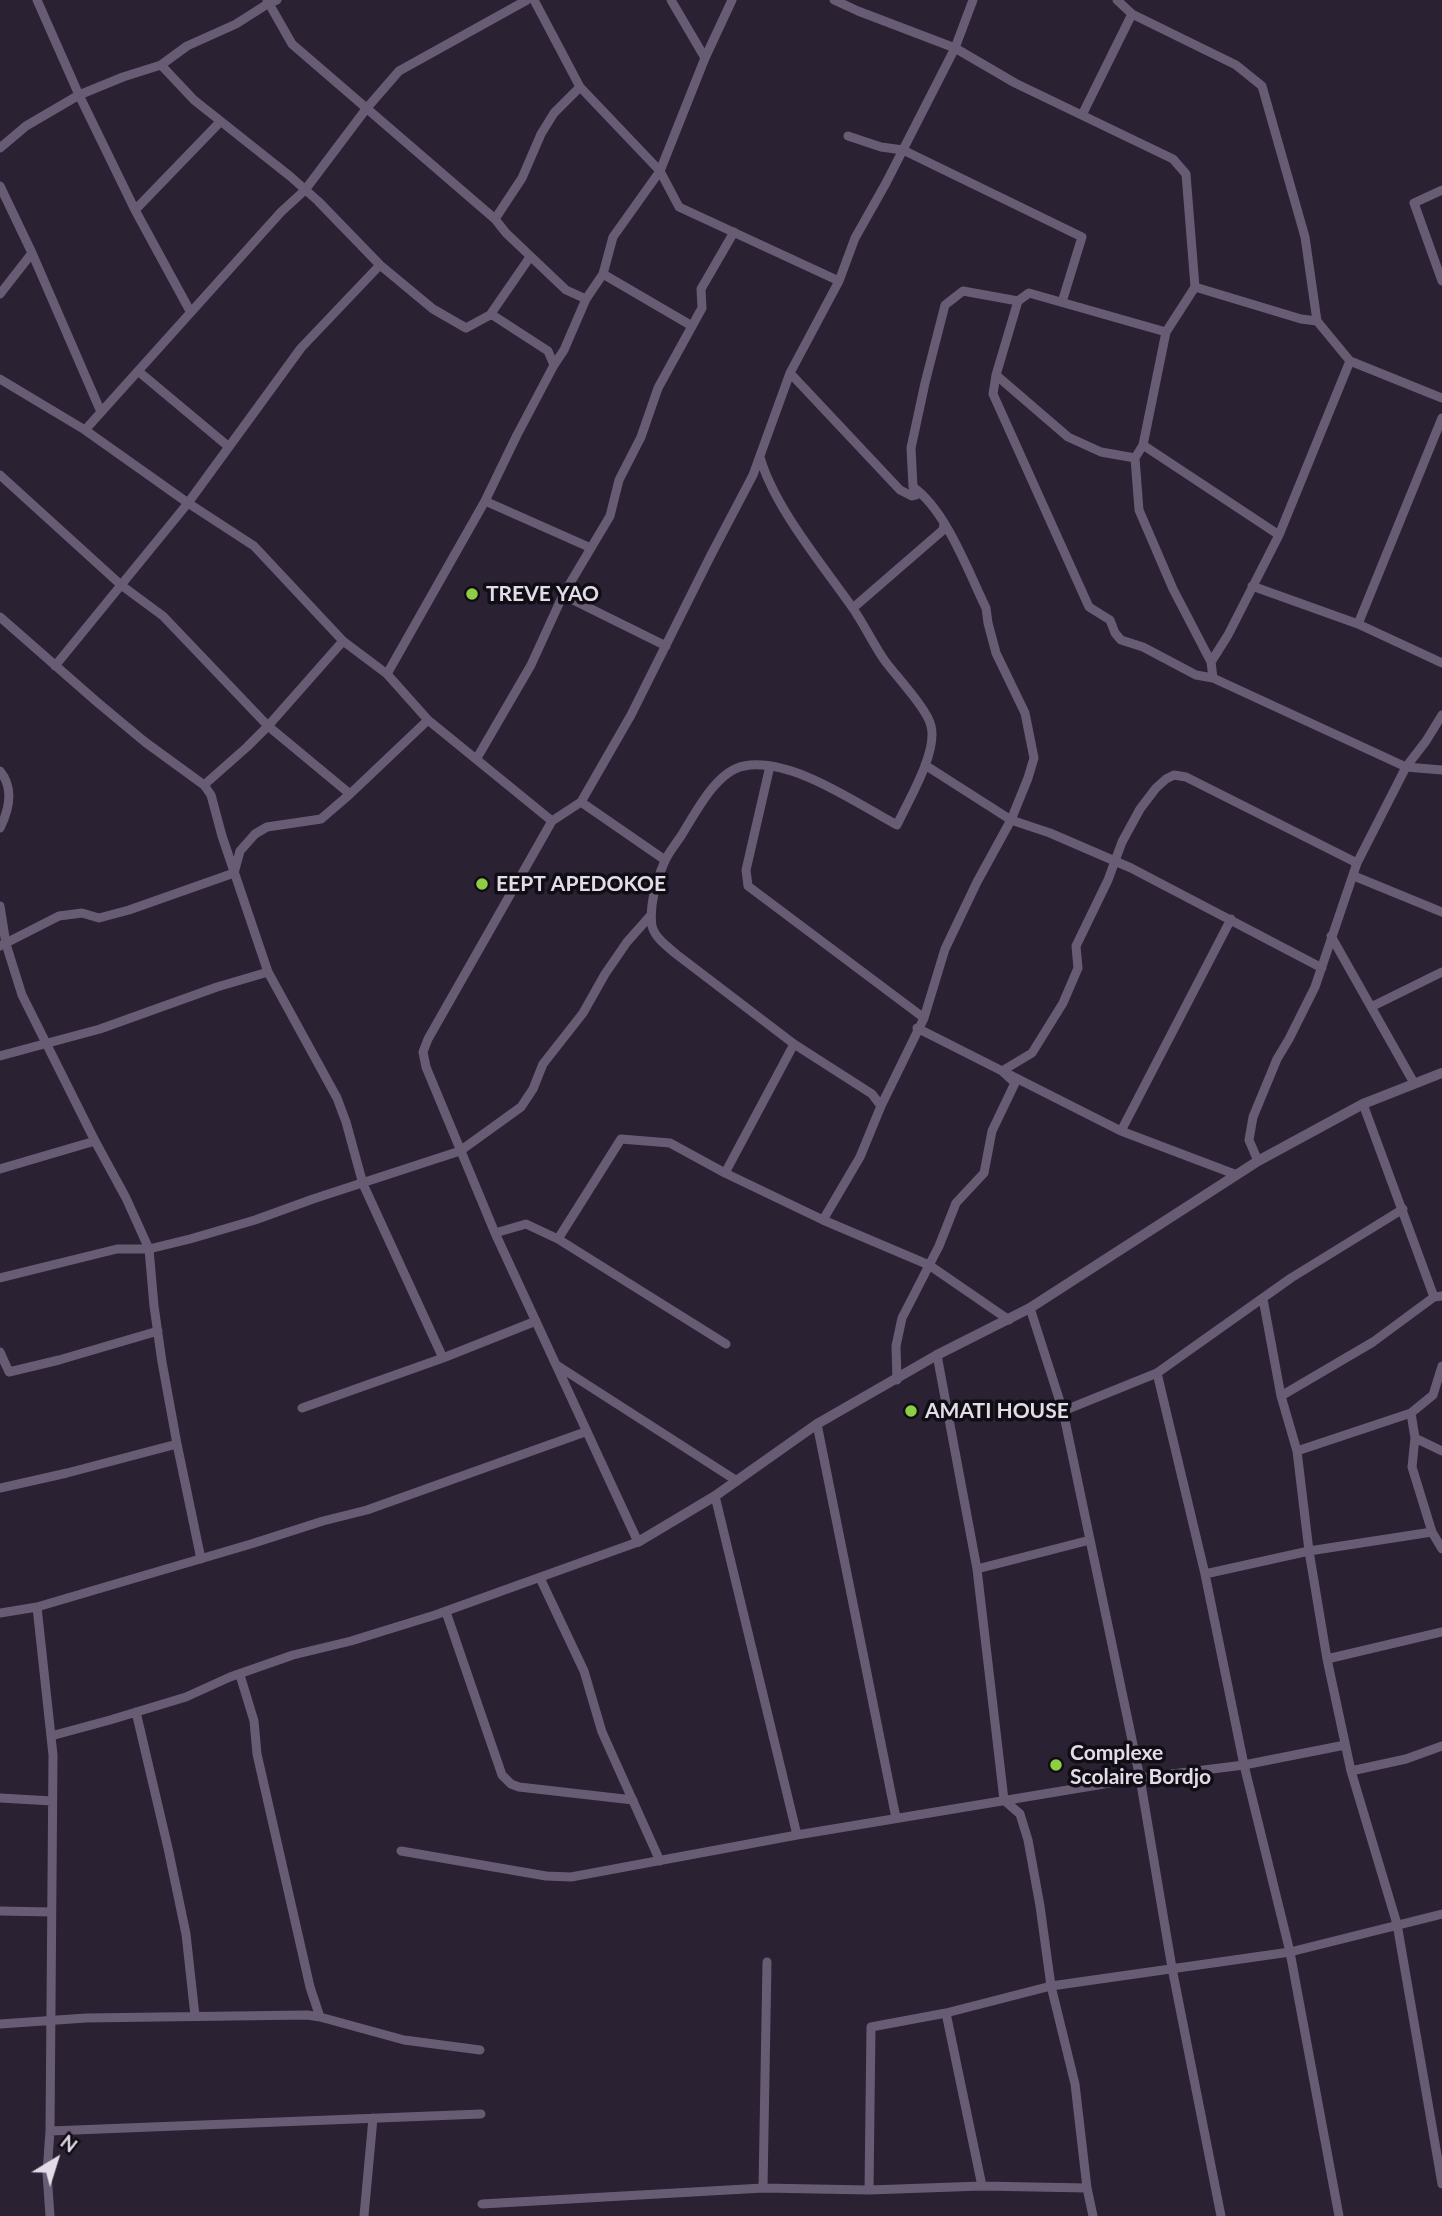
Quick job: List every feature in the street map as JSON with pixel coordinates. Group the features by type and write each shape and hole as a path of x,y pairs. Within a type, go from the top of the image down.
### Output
{"street":[{"path":"37,0 79,95 135,210 190,311"},
{"path":"85,430 190,311 281,212 305,190 366,109 399,71 527,0"},
{"path":"534,0 580,87 660,172 679,207 839,281"},
{"path":"671,0 705,58"},
{"path":"387,674 485,501 564,350 586,299 603,274 613,237 660,172 705,58 732,0"},
{"path":"834,0 954,48 1015,83 1173,159 1186,174 1195,287 1166,332 1143,445 1135,458 1139,510 1173,589 1211,662 1213,678"},
{"path":"638,1542 495,1233 426,1067 423,1052 552,821 581,802 631,715 753,475 790,373 839,281 855,238 954,48 973,0"},
{"path":"1117,0 1132,14 1236,65 1262,86 1305,237 1317,321 1350,360 1442,398"},
{"path":"0,148 26,125 79,95 161,65 187,46 236,24 271,1 292,44 495,219 530,257 566,290 586,299"},
{"path":"1082,115 1132,14"},
{"path":"161,65 180,87 220,122 236,132 318,201 380,265 433,309 461,327 471,327 489,315 530,257"},
{"path":"495,219 522,178 541,134 554,113 580,87"},
{"path":"135,210 220,122"},
{"path":"848,136 881,147 903,150 1082,237 1062,302"},
{"path":"0,186 101,412"},
{"path":"1442,190 1414,203 1442,281"},
{"path":"477,758 531,665 563,594 610,516 619,480 642,437 658,388 702,308 701,289 734,232"},
{"path":"0,294 32,253"},
{"path":"55,666 188,503 301,348 380,265"},
{"path":"603,274 692,326"},
{"path":"1195,287 1301,319 1317,321"},
{"path":"790,373 900,490 912,496 916,495 919,492 913,487 911,448 945,305 963,291 1018,301"},
{"path":"1166,332 1029,293 1018,301 996,375 993,394 1089,607 1110,620 1121,640 1143,647 1196,675 1213,678 1406,767 1442,770"},
{"path":"489,315 548,351 554,365"},
{"path":"1211,662 1228,635 1279,535 1350,360"},
{"path":"138,371 229,447"},
{"path":"996,375 1068,437 1101,452 1135,458"},
{"path":"0,379 85,430 254,546 343,641 387,674 428,720 552,821"},
{"path":"1358,624 1442,418"},
{"path":"1143,445 1279,535"},
{"path":"760,456 775,493 885,660 932,725 931,746 897,825 792,769 743,766 726,776 711,789 665,860 651,915 653,929 661,942 794,1044 872,1094 881,1106"},
{"path":"0,475 121,585 163,616 268,726 350,794"},
{"path":"823,1220 860,1157 881,1106 924,1018 948,941 1011,820 1034,758 1025,713 996,653 986,608 944,524 926,497 913,487"},
{"path":"485,501 591,548"},
{"path":"853,608 898,568 917,555 943,530 944,524"},
{"path":"1252,586 1358,624 1442,663"},
{"path":"563,594 666,646"},
{"path":"0,617 145,742 204,785 211,795 268,972 337,1098 363,1184 443,1357"},
{"path":"204,785 268,726 343,641"},
{"path":"1258,1161 1249,1140 1253,1117 1273,1068 1322,968 1357,863 1406,767 1442,715"},
{"path":"234,873 240,851 255,834 267,827 321,819 428,720"},
{"path":"925,765 1011,820 1050,833 1115,861 1322,968"},
{"path":"770,766 746,870 748,886 924,1018"},
{"path":"0,771 7,782 9,803 0,828"},
{"path":"1002,1071 1032,1053 1063,1003 1078,968 1076,946 1115,861 1136,817 1166,779 1180,775 1357,863"},
{"path":"581,802 665,860"},
{"path":"3,945 58,916 82,913 99,918 234,873"},
{"path":"1353,876 1442,912"},
{"path":"0,906 3,945 22,995 94,1141 126,1198 149,1249 158,1331 177,1444 201,1559"},
{"path":"0,1278 117,1249 149,1249 256,1220 460,1151 521,1107 543,1064 583,1013 626,942 651,915"},
{"path":"1121,1131 1231,919"},
{"path":"1331,936 1414,1083"},
{"path":"0,1056 100,1029 217,987 268,972"},
{"path":"1371,1007 1442,972"},
{"path":"917,1028 1121,1131 1237,1175"},
{"path":"725,1173 794,1044"},
{"path":"897,1380 896,1346 902,1318 956,1203 984,1173 992,1131 1015,1083 1002,1071"},
{"path":"51,1735 186,1697 200,1689 293,1655 351,1641 446,1612 638,1542 715,1496 817,1423 937,1355 1030,1308 1258,1161 1363,1104 1442,1073"},
{"path":"1281,1396 1373,1342 1438,1296 1363,1104"},
{"path":"558,1239 621,1139 670,1143 823,1220 929,1265 1009,1320"},
{"path":"0,1169 94,1141"},
{"path":"1063,1411 1157,1373 1299,1273 1403,1209"},
{"path":"495,1233 526,1224 558,1239 726,1344"},
{"path":"1263,1299 1281,1396 1297,1451 1309,1551 1327,1658 1351,1771 1397,1924 1442,2184"},
{"path":"1030,1308 1063,1411 1140,1778 1171,1968 1221,2216"},
{"path":"302,1408 536,1321"},
{"path":"0,1352 4,1373 158,1331"},
{"path":"937,1355 977,1569 1004,1800 1020,1815 1028,1840 1051,1986 1075,2084 1087,2188 1093,2216"},
{"path":"556,1366 737,1481"},
{"path":"1297,1451 1411,1413 1437,1397 1442,1366"},
{"path":"1157,1373 1206,1574 1244,1765 1290,1951 1339,2216"},
{"path":"1411,1413 1415,1438 1412,1468 1432,1532 1442,1549"},
{"path":"817,1423 896,1818"},
{"path":"0,1613 37,1606 367,1510 586,1432"},
{"path":"1415,1438 1442,1451"},
{"path":"0,1488 177,1444"},
{"path":"715,1496 797,1835"},
{"path":"1206,1574 1309,1551 1432,1532"},
{"path":"977,1569 1090,1540"},
{"path":"540,1578 584,1671 603,1732 660,1861"},
{"path":"37,1606 51,1735 51,2022 47,2174 50,2216"},
{"path":"446,1612 506,1780 519,1787 633,1800"},
{"path":"1327,1658 1442,1632"},
{"path":"240,1675 254,1721 257,1754 310,1987 320,2017"},
{"path":"136,1712 186,1934 195,2016"},
{"path":"401,1851 559,1878 571,1877 896,1818 1140,1778 1244,1765 1345,1745"},
{"path":"1351,1771 1406,1759 1442,1746"},
{"path":"0,1798 52,1801"},
{"path":"0,1911 51,1912"},
{"path":"869,2190 871,2026 946,2013 1051,1986 1290,1951 1442,1914"},
{"path":"763,2188 767,1962"},
{"path":"946,2013 982,2186"},
{"path":"0,2024 86,2018 297,2015 320,2017 397,2038 480,2050"},
{"path":"50,2131 481,2114"},
{"path":"364,2216 373,2118"},
{"path":"482,2204 763,2188 1087,2188"}],"place":[{"name":"TREVE YAO","path":"472,594"},
{"name":"EEPT APEDOKOE","path":"482,884"},
{"name":"AMATI HOUSE","path":"911,1411"},
{"name":"Complexe Scolaire Bordjo","path":"1056,1765"}]}
